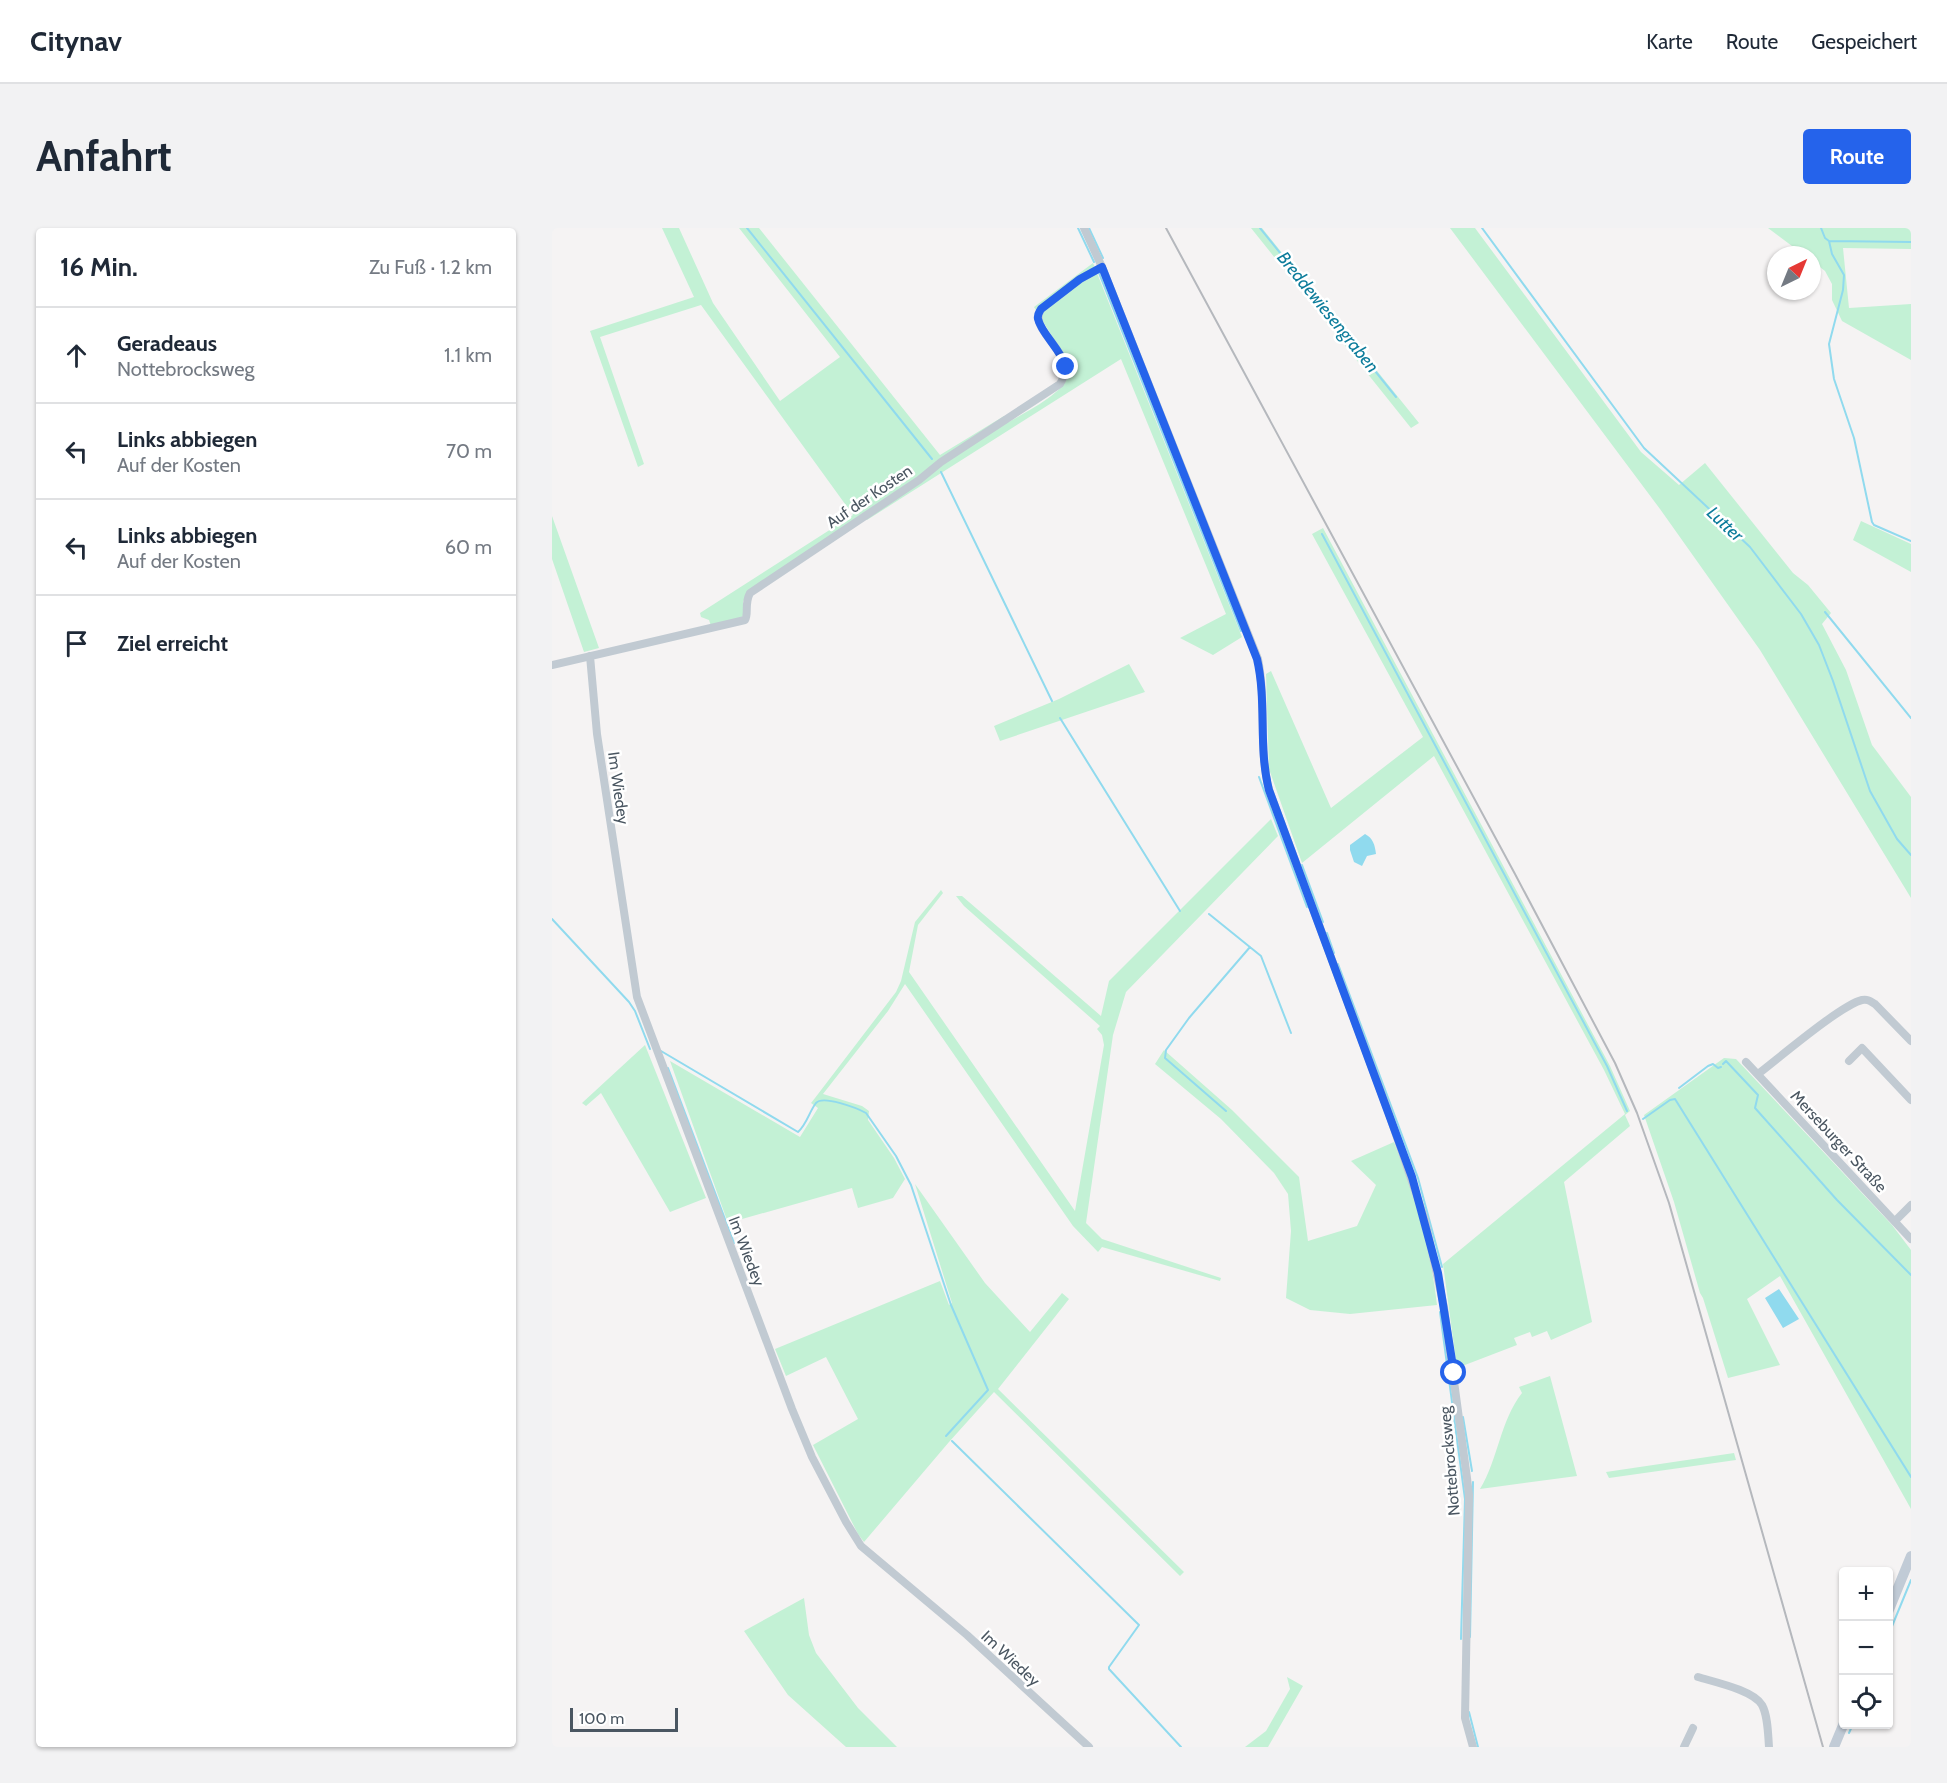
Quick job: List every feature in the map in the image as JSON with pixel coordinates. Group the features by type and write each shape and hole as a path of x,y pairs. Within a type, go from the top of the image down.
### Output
{"main road":[{"path":"1893,1600 1911,1556"},
{"path":"1833,1747 1841,1729"}],"street":[{"name":"Nottebrocksweg","path":"1084,228 1102,267 1257,659 1262,678 1263,759 1269,790 1388,1111 1428,1231 1448,1329 1468,1486 1465,1718 1473,1747"},
{"name":"Auf der Kosten","path":"552,664 745,620 747,616 745,603 750,593 919,480 941,462 1053,390 1065,376 1066,367 1063,358 1041,325 1038,314 1041,309 1080,279 1102,267"},
{"name":"Im Wiedey","path":"590,656 597,734 637,998 812,1457 861,1546 967,1635 1089,1747"},
{"path":"1758,1074 1834,1016 1860,1001 1869,1000 1875,1004 1911,1041"},
{"path":"1849,1061 1862,1048 1911,1100"},
{"name":"Merseburger Straße","path":"1746,1062 1911,1239"},
{"path":"1895,1221 1911,1205"},
{"path":"1698,1677 1757,1699 1764,1711 1768,1747"},
{"path":"1684,1747 1693,1728"}],"green space":[{"path":"662,228 679,228 713,303 780,401 840,357 739,228 759,228 940,455 1004,416 1009,422 1052,396 1065,382 1069,371 1066,360 1034,307 1093,263 1242,637 1213,655 1180,638 1226,614 1121,359 867,520 864,515 748,592 743,602 744,614 741,618 711,626 709,620 701,617 700,613 853,515 701,305 600,337 644,464 638,467 590,331 694,297"},
{"path":"1251,228 1262,228 1419,423 1411,428"},
{"path":"1450,228 1475,228 1641,452 1679,485 1705,463 1793,573 1808,585 1831,613 1822,624 1846,670 1872,745 1911,797 1911,898 1760,650 1660,509"},
{"path":"1768,228 1911,228 1911,249 1843,248 1849,308 1911,304 1911,360 1842,321 1832,300 1832,284 1821,268 1821,246 1792,246"},
{"path":"552,516 599,648 584,652 552,559"},
{"path":"1861,521 1911,544 1911,572 1853,540"},
{"path":"1323,528 1610,1066 1630,1111 1625,1115 1630,1126 1564,1182 1592,1322 1551,1340 1547,1331 1532,1337 1530,1332 1514,1338 1517,1345 1457,1368 1443,1264 1625,1114 1604,1070 1434,756 1302,863 1269,769 1266,674 1271,671 1331,808 1423,737 1312,534"},
{"path":"1129,664 1145,692 1000,741 994,726 1059,699"},
{"path":"1271,819 1278,836 1126,992 1113,1035 1086,1223 1102,1239 1221,1278 1220,1281 1102,1247 1098,1252 1073,1226 905,984 888,1011 823,1094 862,1106 869,1111 868,1120 894,1158 905,1179 893,1198 858,1208 852,1188 728,1223 670,1061 800,1137 818,1108 811,1103 896,992 901,981 915,922 941,890 943,893 918,925 909,972 1075,1211 1104,1045 1102,1035 1097,1029 1100,1026 964,906 956,896 962,896 1101,1016 1109,981"},
{"path":"645,1045 706,1198 670,1212 601,1093 586,1106 582,1103"},
{"path":"1164,1050 1232,1110 1299,1177 1308,1241 1357,1226 1376,1185 1351,1161 1394,1142 1421,1222 1431,1263 1437,1305 1350,1314 1310,1310 1286,1298 1291,1231 1288,1194 1274,1173 1221,1119 1155,1064"},
{"path":"1724,1058 1736,1059 1892,1225 1911,1250 1911,1509 1780,1276 1747,1299 1780,1365 1728,1378 1700,1293 1674,1202 1644,1115"},
{"path":"915,1184 985,1283 1030,1332 1062,1293 1069,1299 998,1389 1184,1572 1180,1576 994,1392 864,1542 858,1534 813,1445 858,1419 826,1357 786,1376 775,1349 940,1281 949,1305 952,1303"},
{"path":"1550,1376 1577,1476 1480,1489 1509,1416 1522,1393 1519,1387"},
{"path":"1734,1453 1736,1460 1609,1478 1606,1472"},
{"path":"804,1598 809,1635 816,1653 858,1708 897,1747 846,1747 788,1695 744,1631"},
{"path":"1287,1677 1303,1686 1268,1747 1245,1747 1266,1731 1290,1689"}],"water":[{"path":"1365,834 1373,842 1376,854 1367,856 1362,866 1354,862 1350,845"},
{"path":"1779,1289 1799,1319 1783,1328 1765,1298"}],"waterway":[{"path":"747,228 932,459"},
{"path":"1078,228 1094,262"},
{"path":"1089,228 1103,258"},
{"name":"Breddewiesengraben","path":"1260,228 1396,397"},
{"name":"Lutter","path":"1482,228 1644,448 1750,547 1801,614 1819,645 1870,791 1897,839 1911,855"},
{"path":"1821,228 1844,275 1843,290 1829,344 1834,379 1854,438 1872,522 1874,525 1911,541"},
{"path":"1829,241 1911,242"},
{"path":"1099,273 1241,631"},
{"path":"941,472 1052,701"},
{"path":"1322,534 1607,1066 1627,1111"},
{"path":"1825,612 1911,718"},
{"path":"1060,718 1180,911"},
{"path":"1259,777 1307,907"},
{"path":"1302,865 1323,922"},
{"path":"1209,914 1261,956 1291,1033"},
{"path":"552,919 629,1002 635,1011 650,1049"},
{"path":"1327,933 1334,953"},
{"path":"1226,1111 1165,1058 1166,1050 1189,1018 1250,947"},
{"path":"1338,964 1418,1178 1442,1267"},
{"path":"661,1051 798,1132 816,1103 820,1101 840,1103 866,1113 896,1156 911,1185 951,1305 988,1390 946,1436"},
{"path":"1723,1064 1726,1061 1758,1095 1755,1108 1837,1200 1911,1275"},
{"path":"1679,1088 1708,1066 1713,1064 1718,1068 1721,1067"},
{"path":"668,1068 734,1243"},
{"path":"1643,1119 1670,1100 1675,1099 1911,1477"},
{"path":"1440,1312 1465,1499 1461,1639"},
{"path":"1463,1417 1472,1471"},
{"path":"952,1441 1139,1625 1109,1669 1181,1747"},
{"path":"1470,1637 1473,1482"},
{"path":"1893,1624 1911,1580"},
{"path":"1469,1712 1478,1747"},
{"path":"1849,1733 1851,1729"}],"railway":[{"path":"1166,228 1515,874 1615,1063 1637,1113 1669,1203 1823,1747"}],"route":[{"path":"1066,367 1063,358 1041,325 1038,314 1041,309 1080,279 1102,267 1257,659 1262,678 1263,759 1269,790 1412,1177 1438,1273 1454,1373"}]}
